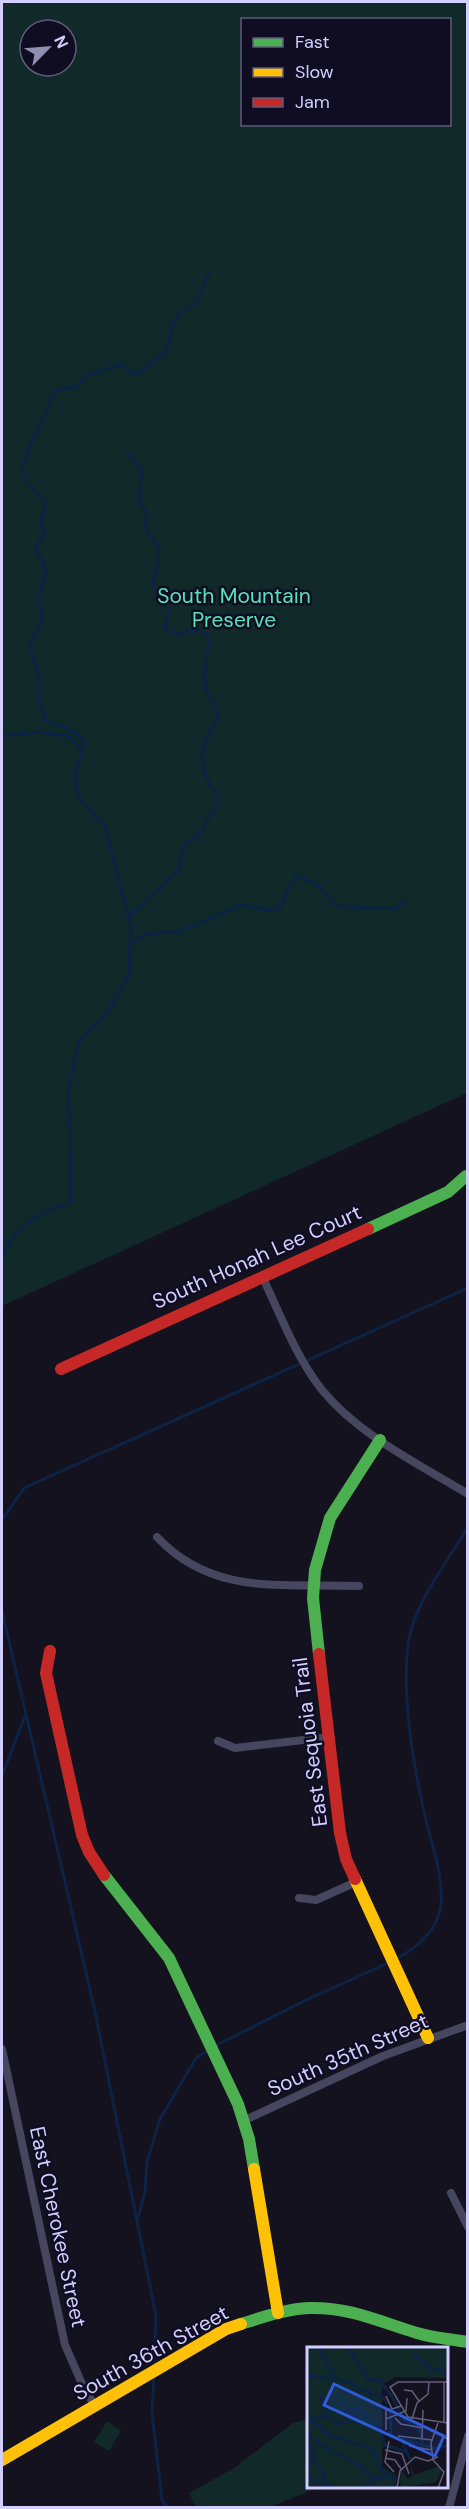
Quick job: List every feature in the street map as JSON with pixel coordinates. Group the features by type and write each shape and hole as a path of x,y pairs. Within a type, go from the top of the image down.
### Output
{"street":[{"name":"South Honah Lee Court","path":"61,1369 448,1192 466,1176"},
{"path":"262,1276 299,1354 321,1388 341,1411 380,1440 468,1494"},
{"name":"East Sequoia Trail","path":"380,1440 330,1518 315,1569 313,1598 340,1833 346,1859 428,2038"},
{"path":"157,1537 185,1563 209,1575 232,1581 359,1586"},
{"path":"50,1651 46,1673 82,1835 89,1852 108,1881 169,1958 208,2038 243,2121 249,2139 278,2313"},
{"path":"218,1741 235,1748 330,1737"},
{"path":"299,1898 316,1900 356,1882"},
{"name":"South 35th Street","path":"243,2121 383,2056 468,2025"},
{"name":"East Cherokee Street","path":"2,2049 65,2344 83,2386 95,2406"},
{"path":"452,2193 468,2227"},
{"name":"South 36th Street","path":"2,2460 226,2329 278,2313 308,2308 338,2309 364,2314 419,2334 468,2342"},
{"path":"449,2508 468,2436"}],"green space":[{"name":"South Mountain Preserve","path":"2,2 468,2 467,1093 2,1306"},
{"path":"307,2419 307,2488 316,2488 271,2507 196,2507 189,2493 234,2468 293,2423"},
{"path":"107,2421 121,2431 109,2451 94,2442"}],"waterway":[{"path":"82,751 84,741 70,729 46,721 39,701 41,686 30,646 42,619 39,597 46,574 43,562 35,548 45,533 41,522 46,504 26,480 23,463 52,397 59,389 76,387 87,375 123,364 132,375 144,370 168,349 172,326 180,312 195,304 209,273"},
{"path":"127,452 142,470 139,501 147,513 147,532 159,547 158,566 152,583 169,611 165,628 176,634 200,630 209,638 205,683 207,693 218,714 206,739 203,754 206,776 217,795 216,809 205,823 202,832 184,845 179,870 129,917"},
{"path":"2,736 37,732 69,736 82,751 74,775 80,800 105,826 131,925 129,974 110,1009 79,1041 68,1091 71,1202 28,1222 12,1238 2,1260"},
{"path":"131,943 145,934 182,931 240,905 268,910 281,908 285,895 296,876 318,886 334,905 395,909 405,901"},
{"path":"2,1520 24,1488 468,1288"},
{"path":"396,1959 419,1944 431,1930 441,1905 438,1868 419,1788 409,1726 406,1684 408,1644 411,1629 424,1599 468,1527"},
{"path":"2,1611 94,2007 156,2316 154,2367"},
{"path":"2,1776 25,1716"},
{"path":"215,2046 304,2001 390,1962"},
{"path":"137,2221 145,2192 147,2162 160,2119 196,2058 209,2050"},
{"path":"154,2376 152,2413 162,2500 168,2508"}],"traffic: fast":[{"path":"368,1229 448,1192 466,1176"},
{"path":"319,1654 313,1598 315,1570 330,1518 380,1440"},
{"path":"104,1875 169,1958 238,2104 249,2139 254,2169"},
{"path":"241,2324 292,2310 324,2308 365,2316 423,2335 468,2342"}],"traffic: slow":[{"path":"355,1879 428,2038"},
{"path":"254,2169 278,2313"},
{"path":"2,2460 226,2329 241,2324"}],"traffic: jam":[{"path":"61,1369 368,1229"},
{"path":"50,1651 46,1673 82,1835 89,1852 104,1875"},
{"path":"319,1654 340,1833 346,1859 355,1879"}]}
